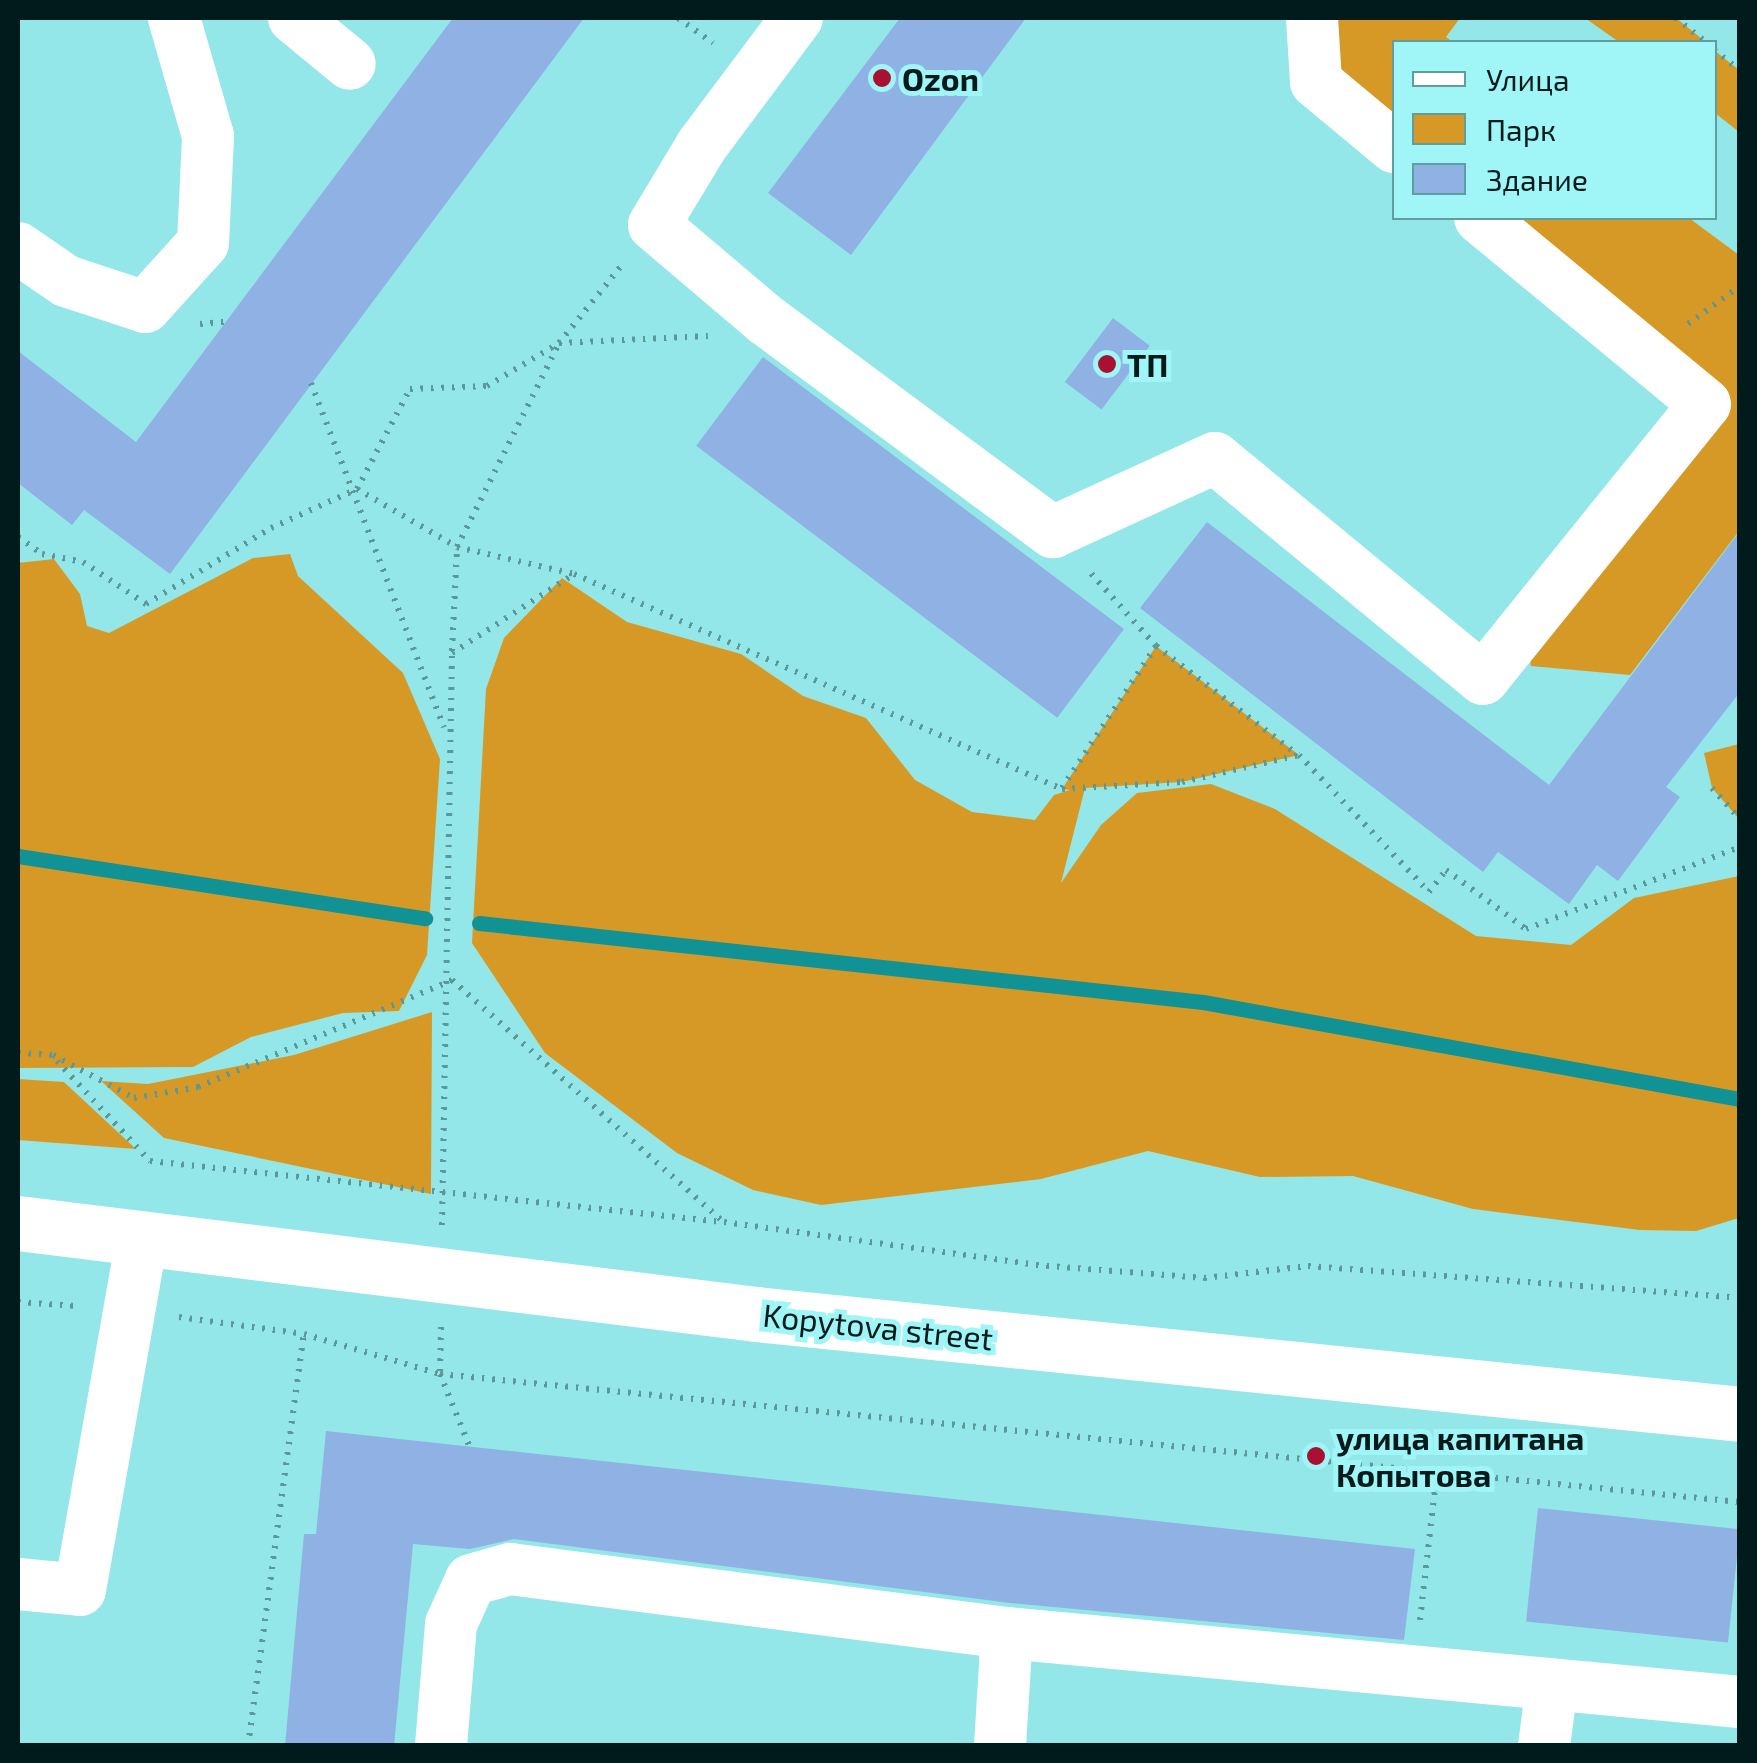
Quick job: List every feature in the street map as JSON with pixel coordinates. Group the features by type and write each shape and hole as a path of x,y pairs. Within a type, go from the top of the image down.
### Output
{"main road":[{"name":"Kopytova street","path":"18,1223 756,1314 1740,1414"}],"lane":[{"path":"18,248 66,281 144,307 202,243 208,136 174,18"},
{"path":"294,18 350,64"},
{"path":"797,18 702,145 654,225 766,320 1052,532 1215,458 1483,679 1705,404 1482,220"},
{"path":"1312,18 1316,82 1392,144"},
{"path":"18,1584 80,1590 142,1236"},
{"path":"441,1746 451,1624 471,1580 510,1569 1007,1633 1740,1702"},
{"path":"1000,1746 1007,1633"},
{"path":"1544,1746 1552,1685"}],"path":[{"path":"1676,18 1704,40"},
{"path":"1717,52 1740,70"},
{"path":"442,1195 452,980 446,733 457,546 558,343 654,225"},
{"path":"18,537 42,554 83,562 146,604 271,528 357,489 410,389 487,386 558,343 687,342 766,320"},
{"path":"311,383 357,489 446,733"},
{"path":"357,489 457,546 574,574 1062,790 1182,782 1300,756"},
{"path":"1052,532 1156,646 1300,756 1429,892 1446,870 1526,929 1740,847"},
{"path":"452,653 574,574"},
{"path":"1062,790 1156,646"},
{"path":"1712,788 1740,819"},
{"path":"18,1052 52,1056 134,1098 198,1087 452,980"},
{"path":"452,980 724,1222"},
{"path":"52,1056 150,1161 724,1222 1036,1265 1204,1278 1308,1266 1740,1298"},
{"path":"18,1302 131,1310 304,1334 440,1374 1740,1502"},
{"path":"248,1746 304,1334"},
{"path":"1414,1671 1437,1470"}],"green space":[{"path":"1329,18 1460,18 1446,37 1450,40 1392,40 1392,145 1316,82"},
{"path":"1585,18 1676,18 1704,40 1616,40"},
{"path":"1717,52 1739,70 1739,132 1717,115"},
{"path":"1482,220 1692,220 1739,255 1739,531 1630,675 1531,666 1526,628 1705,404"},
{"path":"290,554 298,576 403,673 440,759 427,955 399,1011 343,1013 251,1037 193,1067 18,1068 18,563 54,559 80,594 87,626 109,633 253,558"},
{"path":"562,578 627,622 741,654 803,696 866,718 915,780 972,812 1035,820 1054,795 1070,790 1062,789 1156,646 1299,755 1182,782 1085,788 1061,883 1101,825 1137,793 1211,784 1275,809 1476,936 1571,945 1634,898 1739,876 1739,1218 1696,1231 1640,1230 1473,1209 1353,1176 1260,1177 1148,1151 1041,1179 821,1205 753,1190 677,1153 545,1053 472,943 486,689 504,638"},
{"path":"1740,744 1739,819 1712,788 1704,753"},
{"path":"432,1012 431,1194 164,1138 101,1081 148,1084 294,1055"},
{"path":"18,1079 64,1082 136,1149 18,1140"}],"building":[{"path":"453,18 584,18 170,574 84,510 72,525 18,483 18,351 136,442"},
{"path":"900,18 1026,18 851,255 768,193"},
{"name":"ТП","path":"1113,318 1150,346 1102,410 1065,382"},
{"path":"763,357 1124,629 1057,718 696,446"},
{"path":"1207,522 1549,785 1740,531 1740,692 1666,787 1680,797 1618,881 1597,865 1569,904 1498,852 1483,872 1140,608"},
{"path":"326,1431 1415,1549 1404,1640 1010,1603 514,1539 470,1549 413,1544 394,1746 285,1746 304,1534 316,1534"},
{"path":"1538,1508 1740,1529 1728,1643 1526,1621"}],"waterway":[{"path":"18,856 425,918"},
{"path":"479,923 1203,1002 1740,1099"}],"place":[{"name":"Ozon","path":"882,78"},
{"name":"ТП","path":"1107,364"},
{"name":"улица капитана Копытова","path":"1316,1456"}]}
